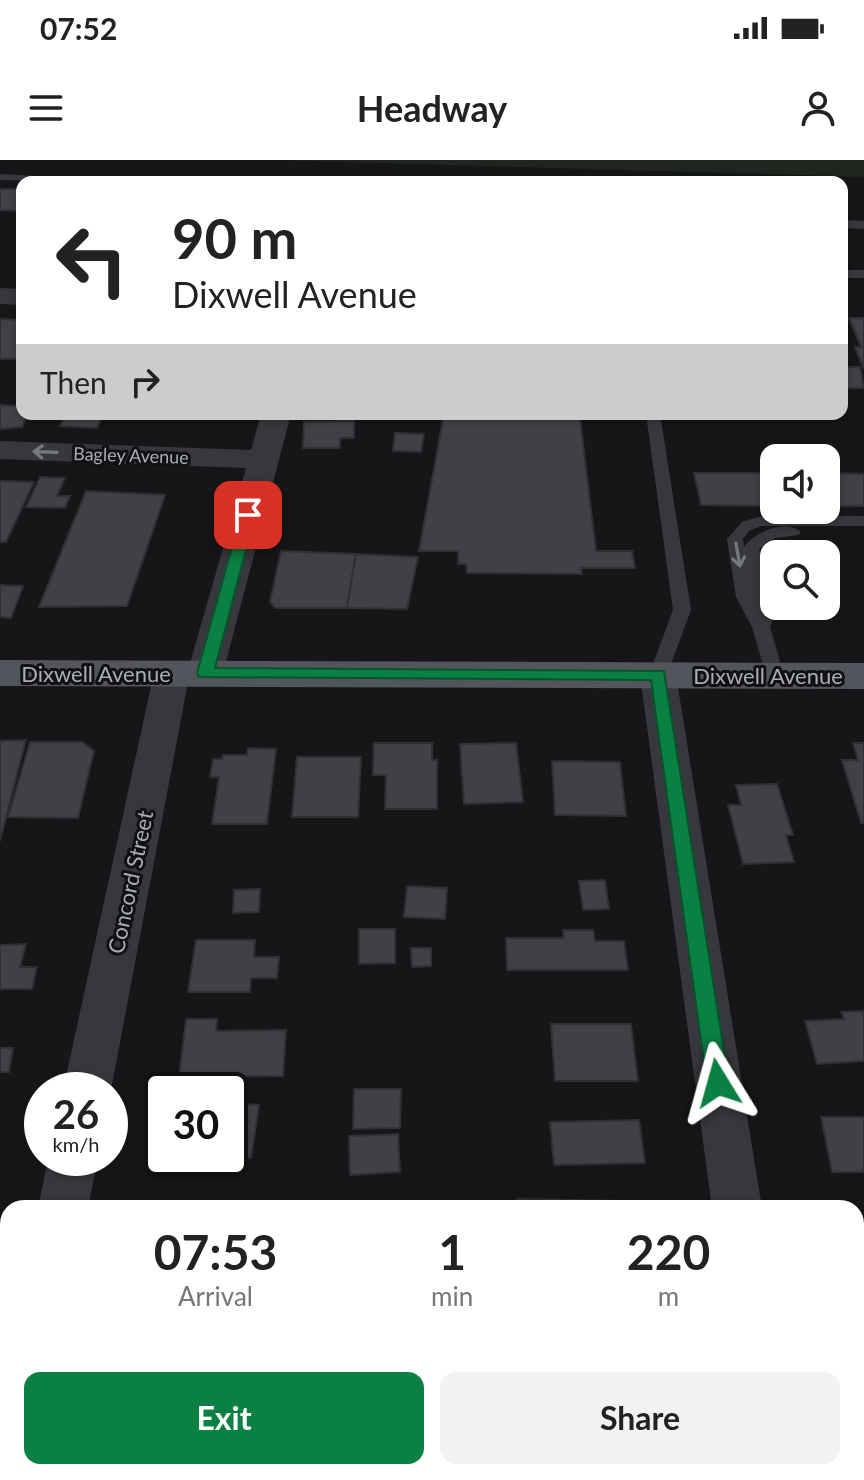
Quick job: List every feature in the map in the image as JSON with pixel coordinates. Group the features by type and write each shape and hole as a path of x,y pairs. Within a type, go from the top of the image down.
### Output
{"main road":[{"name":"Dixwell Avenue","path":"0,673 864,676"}],"street":[{"name":"Concord Street","path":"91,1072 188,673 274,420"},
{"name":"Bagley Avenue","path":"0,450 263,460"},
{"path":"658,675 736,1200"},
{"path":"65,1200 69,1176"}],"lane":[{"path":"654,420 682,610 658,675"},
{"path":"775,675 761,627 745,597 735,539 739,531 753,521 765,520 864,521"},
{"path":"761,627 766,613 751,549 757,540 780,532 849,532"}],"shaded area":[{"path":"277,160 864,160 864,177"}],"building":[{"path":"0,189 16,189 16,211 0,210"},
{"path":"849,318 864,318 864,369 855,347 861,347"},
{"path":"0,319 16,320 16,359 0,359"},
{"path":"848,367 860,367 864,388 848,388"},
{"path":"0,405 16,406 16,420 25,420 22,427 0,429"},
{"path":"63,420 100,420 97,428 60,426"},
{"path":"443,420 580,420 596,551 632,551 635,568 581,568 582,574 467,573 466,564 458,564 458,551 419,551"},
{"path":"354,421 354,438 340,438 340,448 303,448 304,422"},
{"path":"395,433 424,434 421,452 393,451"},
{"path":"694,473 760,473 760,506 701,505"},
{"path":"840,473 864,474 864,506 840,506"},
{"path":"40,477 65,478 57,496 70,496 65,508 26,507"},
{"path":"0,481 34,482 6,542 0,542"},
{"path":"86,491 165,495 127,606 39,607"},
{"path":"281,551 356,554 347,608 275,608 270,602"},
{"path":"356,554 418,557 407,609 347,608"},
{"path":"0,585 23,586 11,618 0,617"},
{"path":"26,740 24,747 0,841 0,741"},
{"path":"30,742 82,742 94,751 78,818 8,817"},
{"path":"374,743 432,743 432,760 437,760 437,809 385,809 386,775 373,775"},
{"path":"516,743 523,802 464,804 460,744"},
{"path":"853,743 864,743 864,823 861,823 842,760 858,760"},
{"path":"248,748 276,749 267,824 212,824 219,777 210,777 213,759 222,759 223,755 247,755"},
{"path":"297,757 361,757 358,817 292,817"},
{"path":"552,761 620,762 626,816 555,815"},
{"path":"777,784 793,835 786,835 794,862 743,864 728,805 741,805 736,785"},
{"path":"605,880 609,909 583,910 579,881"},
{"path":"407,886 447,888 445,919 404,917"},
{"path":"260,889 259,912 233,913 234,890"},
{"path":"359,929 395,929 395,963 359,964"},
{"path":"563,930 593,930 595,941 624,941 628,970 507,970 506,938 564,938"},
{"path":"196,940 255,940 254,957 279,957 277,978 251,978 250,992 188,992"},
{"path":"26,944 20,967 37,967 32,989 0,989 0,945"},
{"path":"411,948 431,948 431,966 412,967"},
{"path":"864,1011 864,1061 817,1064 805,1021 844,1019 841,1012"},
{"path":"186,1019 217,1019 216,1031 286,1030 283,1076 248,1076 248,1072 180,1072"},
{"path":"551,1024 631,1024 638,1081 555,1081"},
{"path":"0,1048 13,1048 9,1072 0,1072"},
{"path":"354,1089 401,1089 400,1128 353,1129"},
{"path":"248,1104 259,1105 251,1158 248,1158"},
{"path":"821,1117 864,1117 864,1172 832,1172"},
{"path":"639,1120 645,1163 554,1165 550,1122"},
{"path":"398,1134 400,1172 350,1175 349,1136"}],"route":[{"path":"248,515 205,673 658,675 718,1083"}]}
